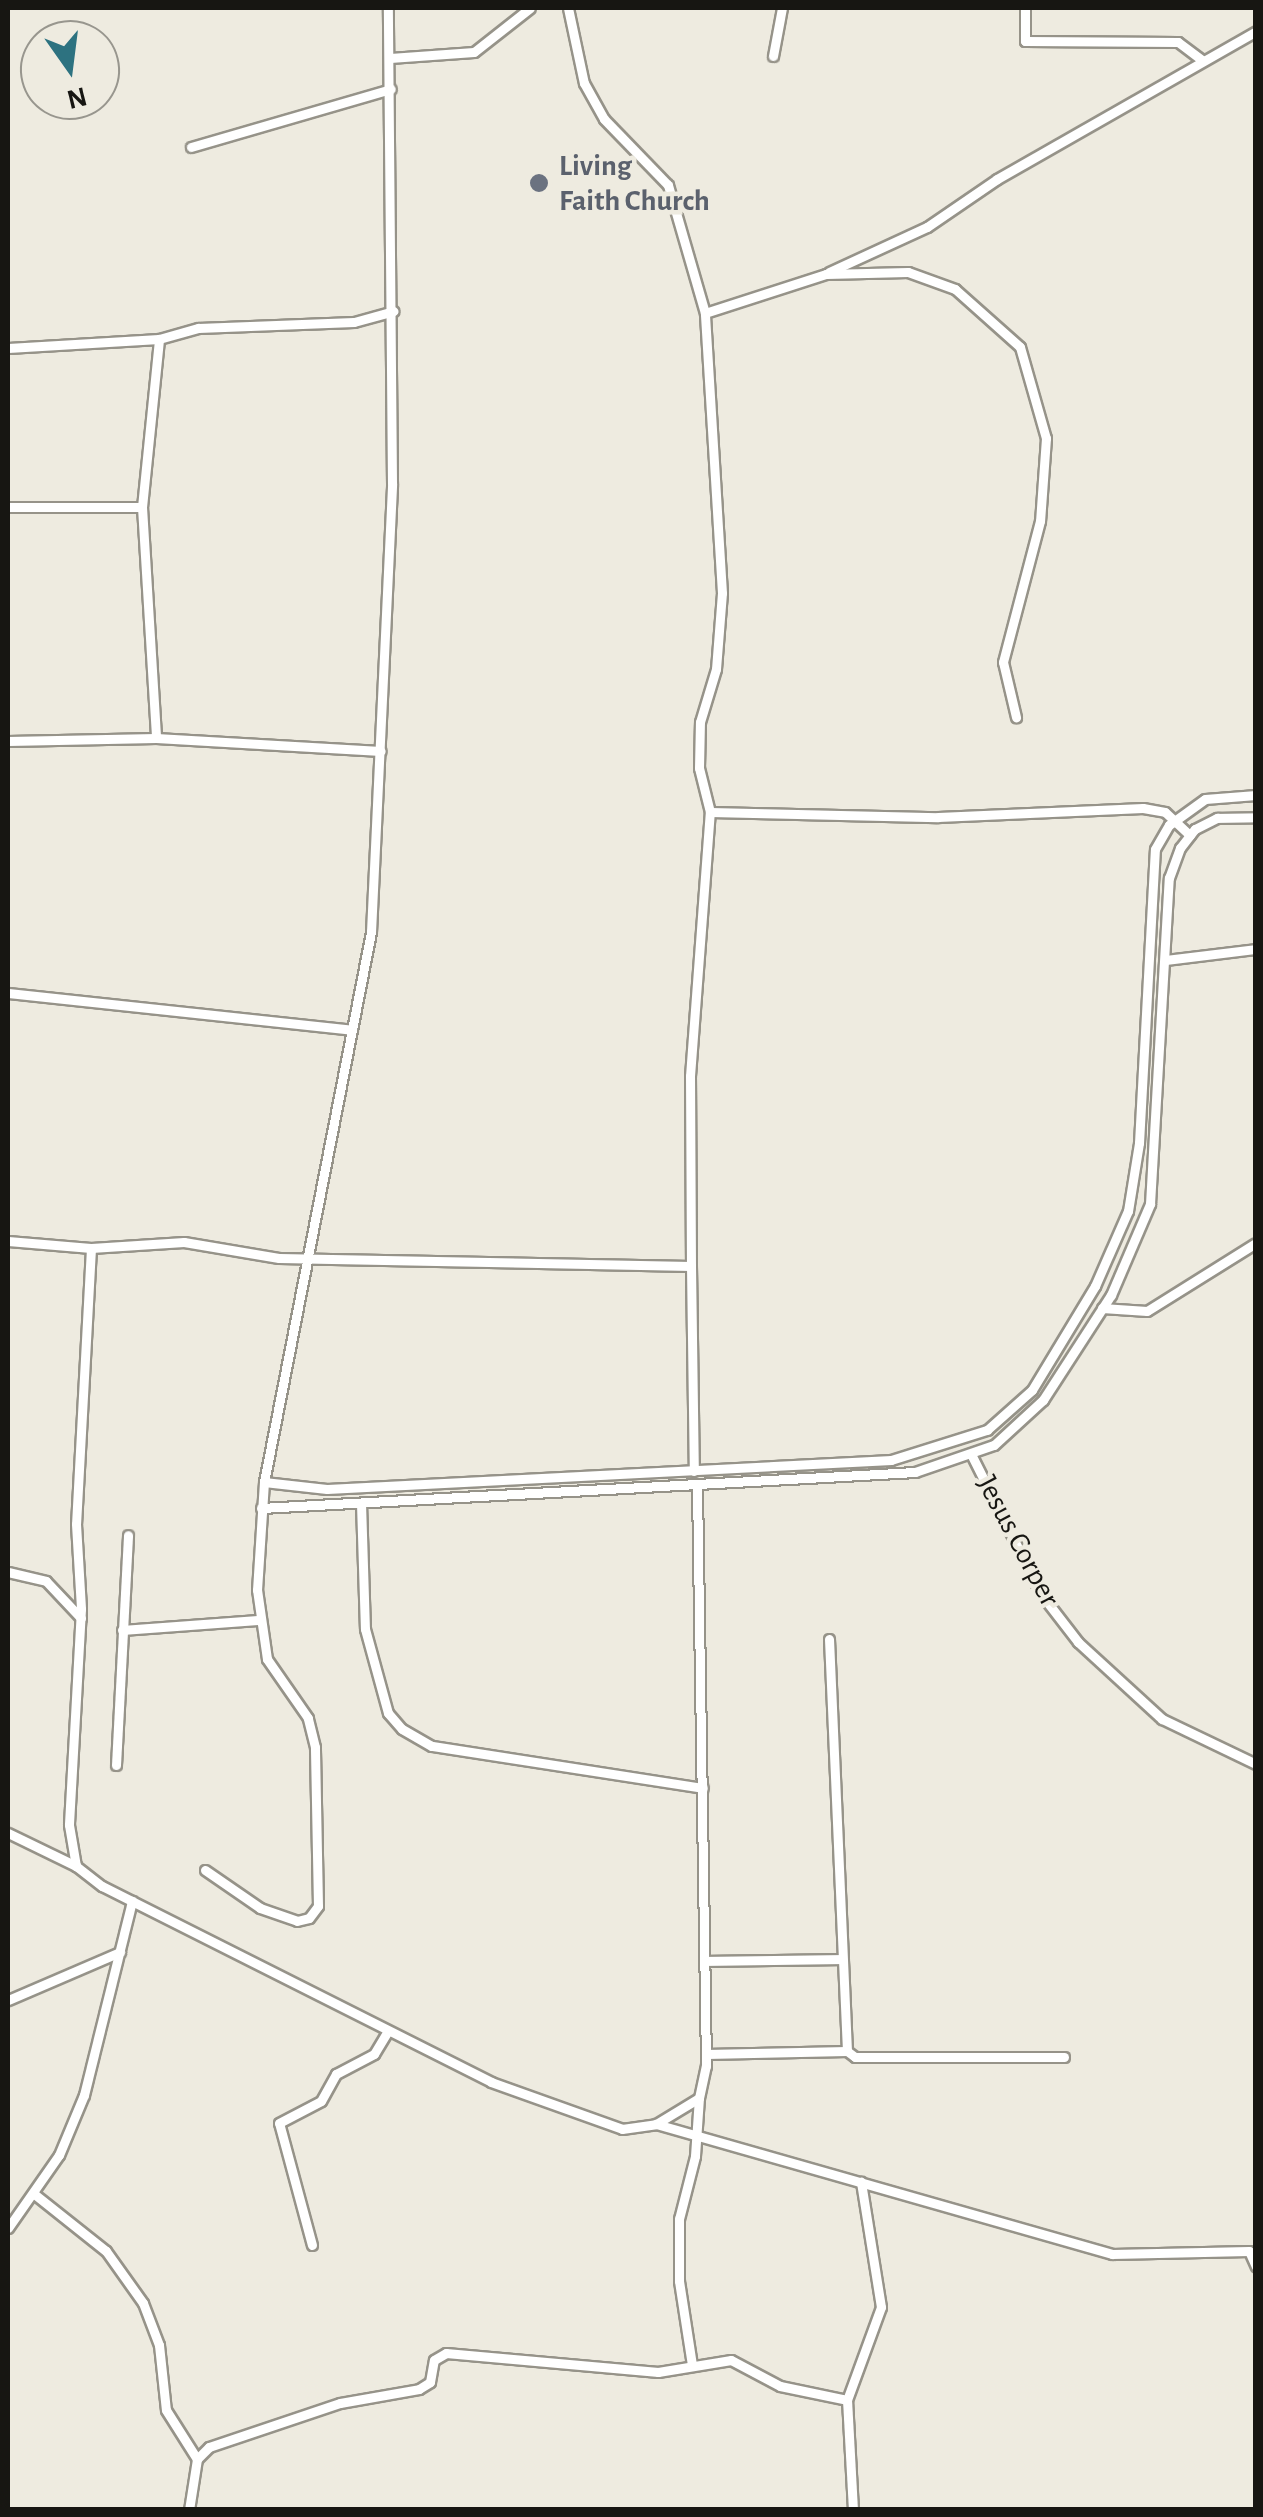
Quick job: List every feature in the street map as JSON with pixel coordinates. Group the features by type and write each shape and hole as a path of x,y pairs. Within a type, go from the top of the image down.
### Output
{"street":[{"path":"204,1870 260,1908 296,1921 309,1918 318,1906 312,1732 267,1659 258,1620 260,1508 370,932 381,750 394,311 388,8"},
{"path":"390,58 474,52 530,8"},
{"path":"568,8 584,83 597,107 641,164 668,185 705,313 722,592 716,670 700,722 699,768 710,812 690,1076 694,1470"},
{"path":"773,56 782,8"},
{"path":"1025,8 1024,41 1178,42 1203,61"},
{"path":"705,313 826,274 927,227 997,178 1256,32"},
{"path":"192,147 390,89"},
{"path":"826,274 908,272 955,289 1020,347 1046,438 1040,521 1003,662 1016,718"},
{"path":"8,348 160,339 198,328 307,326 394,311"},
{"path":"156,738 142,507 160,339"},
{"path":"8,507 142,507"},
{"path":"8,741 156,738 381,750"},
{"path":"264,1482 327,1489 819,1464 918,1456 987,1430 1032,1390 1116,1245 1136,1172 1156,849 1175,820 1205,799 1256,795"},
{"path":"710,812 938,817 1143,808 1175,820 1190,834"},
{"path":"260,1508 915,1472 972,1456 1022,1425 1102,1308 1150,1204 1169,878 1190,834 1217,818 1256,817"},
{"path":"1166,960 1256,949"},
{"path":"8,993 352,1030"},
{"path":"8,1241 92,1248 184,1242 310,1258 691,1266"},
{"path":"1102,1308 1146,1311 1256,1243"},
{"path":"76,1866 70,1825 80,1618 76,1524 92,1248"},
{"name":"Jesus Corper","path":"972,1456 1041,1594 1078,1642 1162,1719 1256,1764"},
{"path":"819,1464 820,1479"},
{"path":"480,1481 481,1497"},
{"path":"692,2365 679,2280 679,2219 696,2134 706,2054 697,1486"},
{"path":"362,1504 365,1628 382,1696 402,1729 432,1746 703,1788"},
{"path":"116,1765 128,1536"},
{"path":"8,1572 46,1580 80,1618"},
{"path":"122,1630 258,1620"},
{"path":"828,1639 847,2051"},
{"path":"8,1832 76,1866 132,1901 491,2082 622,2130 656,2124 699,2098"},
{"path":"8,2228 59,2154 84,2095 132,1901"},
{"path":"8,2000 120,1952"},
{"path":"706,1961 841,1959"},
{"path":"312,2245 279,2123 320,2101 336,2074 374,2054 388,2031"},
{"path":"706,2054 847,2051 855,2058 1064,2057"},
{"path":"656,2124 1112,2254 1248,2251 1256,2267"},
{"path":"853,2510 847,2400 881,2308 861,2182"},
{"path":"33,2193 106,2252 143,2302 159,2345 166,2410 197,2459 189,2510"},
{"path":"197,2459 254,2428 420,2389 430,2382 434,2360 446,2353 628,2371 731,2360 780,2386 847,2400"}],"place":[{"name":"Living Faith Church","path":"539,183"}]}
